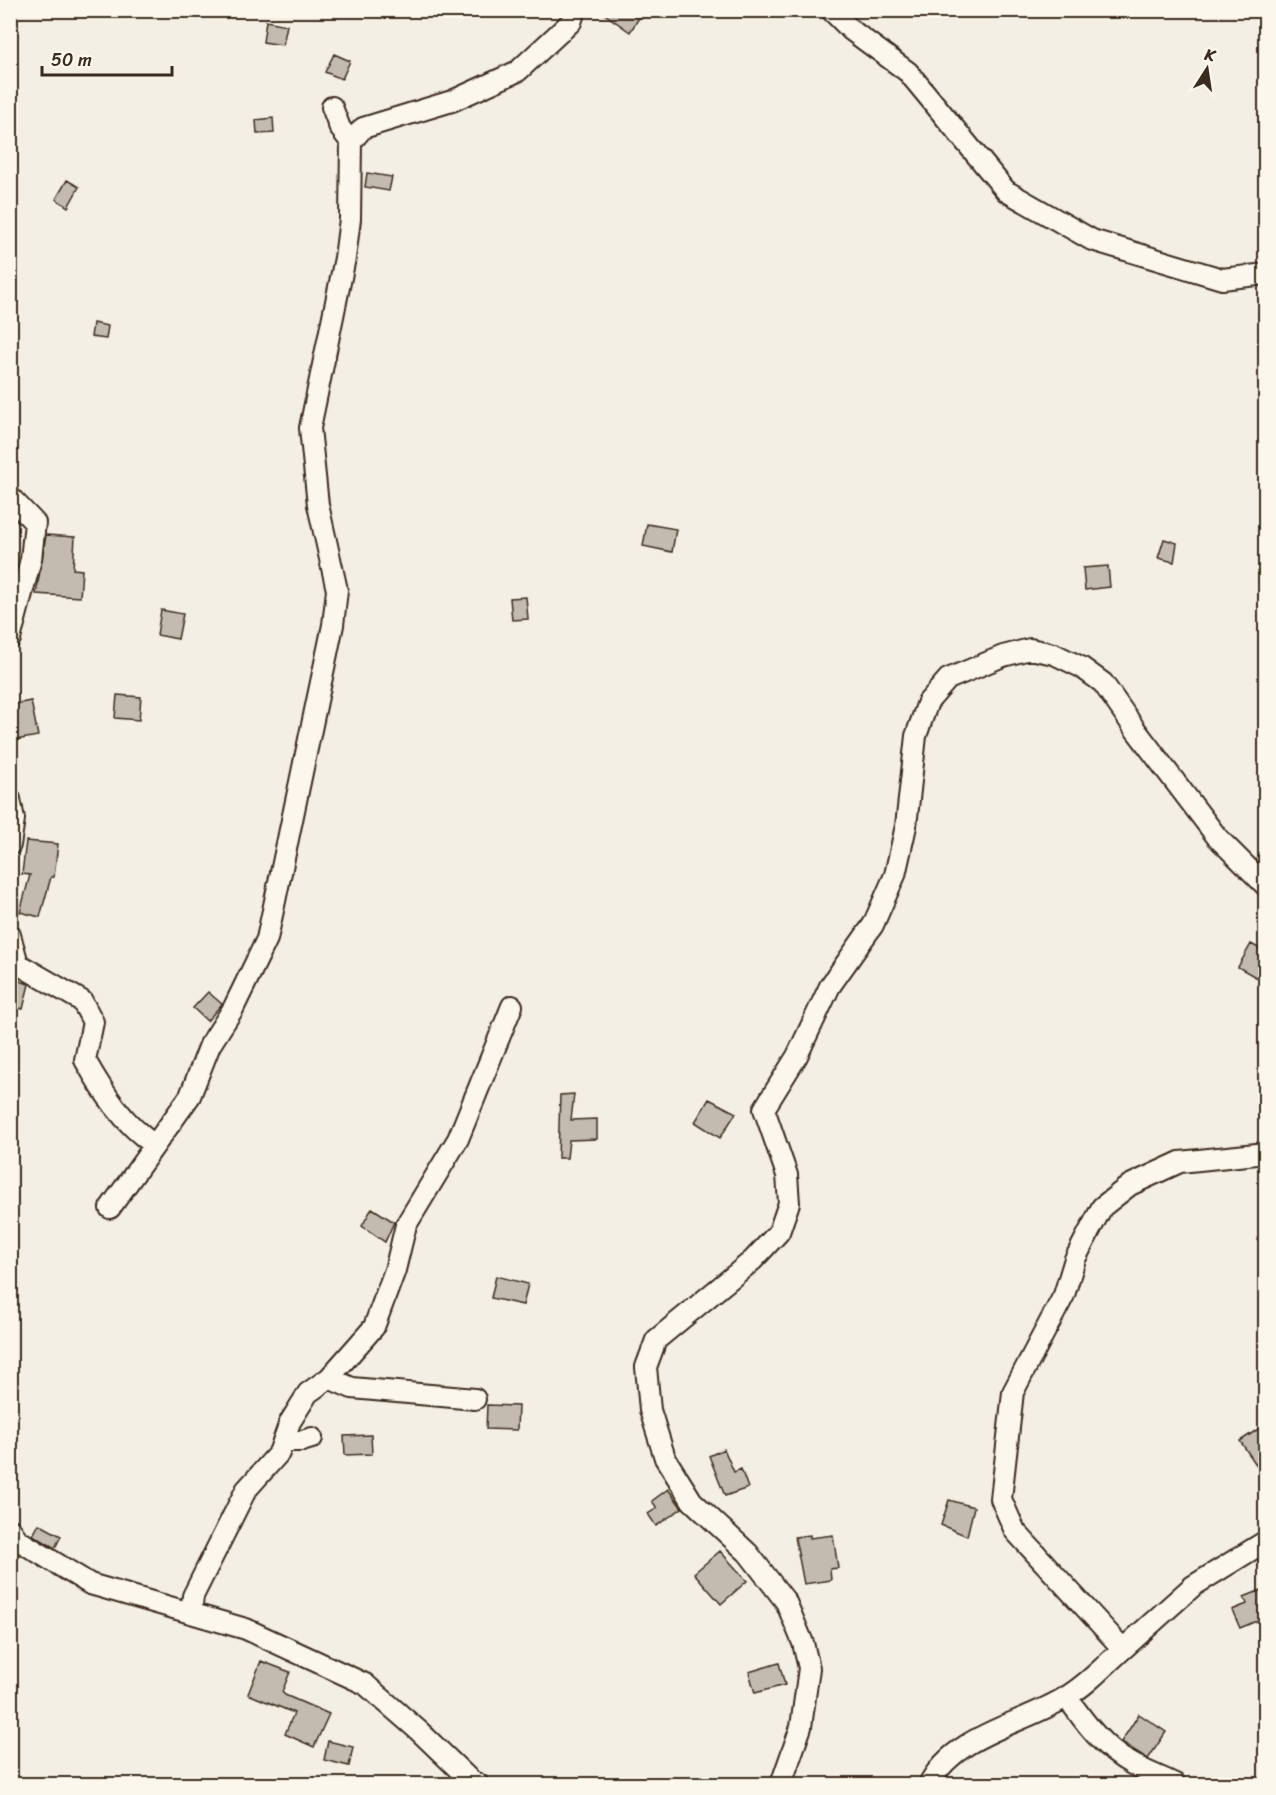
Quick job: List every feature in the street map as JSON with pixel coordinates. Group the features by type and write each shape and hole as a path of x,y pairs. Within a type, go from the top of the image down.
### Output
{"street":[{"path":"351,142 363,128 452,101 518,71 571,22 575,10"},
{"path":"831,10 851,30 908,72 1006,191 1092,240 1222,279 1266,274"},
{"path":"110,1208 190,1096 210,1045 233,1009 267,939 333,625 337,590 318,505 310,428 345,258 350,219 351,142 340,128 332,107"},
{"path":"10,497 34,523 31,559 10,639"},
{"path":"781,1785 801,1727 810,1668 803,1642 786,1602 748,1553 692,1501 665,1458 650,1410 646,1367 656,1340 753,1260 779,1232 789,1203 787,1175 764,1109 797,1056 830,986 873,925 895,875 906,826 916,736 928,702 948,679 1003,656 1030,649 1054,654 1081,667 1103,683 1217,837 1266,886"},
{"path":"10,799 14,819 10,845"},
{"path":"10,935 18,964 82,1001 93,1022 85,1060 99,1084 136,1133 155,1145"},
{"path":"191,1613 193,1596 246,1490 279,1453 290,1422 308,1392 329,1378 374,1327 395,1270 406,1225 458,1138 512,1006"},
{"path":"1123,1650 1015,1531 1010,1520 1001,1499 1012,1392 1064,1295 1075,1259 1102,1207 1130,1185 1180,1162 1266,1152"},
{"path":"329,1378 352,1388 476,1399"},
{"path":"283,1442 302,1442 312,1438"},
{"path":"10,1529 18,1540 90,1584 246,1629 365,1684 478,1785"},
{"path":"929,1785 935,1772 957,1750 1067,1696 1123,1650 1193,1586 1266,1541"},
{"path":"1067,1696 1084,1722 1113,1750 1130,1763 1175,1785"}],"building":[{"path":"599,10 644,10 630,32"},
{"path":"266,21 287,25 283,45 263,42"},
{"path":"334,54 350,61 342,79 325,72"},
{"path":"273,118 274,133 257,134 256,120"},
{"path":"367,173 392,177 389,191 365,187"},
{"path":"67,180 79,187 68,207 56,199"},
{"path":"93,323 108,326 106,339 91,337"},
{"path":"647,524 676,529 672,552 643,546"},
{"path":"46,535 75,537 73,569 82,570 80,597 36,594"},
{"path":"1164,539 1177,543 1174,562 1158,558"},
{"path":"1108,566 1110,587 1085,590 1083,568"},
{"path":"526,597 528,619 512,620 510,598"},
{"path":"161,610 183,614 178,639 157,635"},
{"path":"117,695 141,697 139,720 115,718"},
{"path":"31,701 38,736 10,741 10,705"},
{"path":"26,841 58,844 54,877 51,877 40,917 20,912 30,875 22,874"},
{"path":"1251,944 1266,952 1266,983 1238,967"},
{"path":"10,978 29,984 23,1009 10,1006"},
{"path":"208,992 222,1004 207,1021 193,1008"},
{"path":"574,1094 571,1120 597,1119 597,1139 569,1140 567,1158 558,1158 560,1095"},
{"path":"709,1099 736,1113 720,1138 695,1122"},
{"path":"372,1208 394,1222 385,1242 362,1226"},
{"path":"496,1276 528,1284 523,1305 491,1298"},
{"path":"487,1405 518,1406 517,1430 486,1429"},
{"path":"1266,1424 1266,1479 1240,1441"},
{"path":"371,1435 372,1454 345,1455 344,1436"},
{"path":"724,1449 734,1472 741,1469 748,1488 725,1496 709,1456"},
{"path":"668,1489 682,1508 656,1526 648,1514 657,1508 652,1501"},
{"path":"949,1500 974,1507 967,1536 941,1525"},
{"path":"39,1524 61,1536 55,1548 33,1535"},
{"path":"810,1535 810,1538 833,1535 838,1568 830,1569 831,1580 804,1584 795,1537"},
{"path":"720,1551 747,1581 721,1604 694,1573"},
{"path":"1266,1588 1266,1617 1240,1628 1232,1610 1247,1604 1244,1597"},
{"path":"261,1661 290,1672 282,1692 285,1695 329,1714 314,1747 285,1734 294,1713 248,1694"},
{"path":"779,1663 785,1685 755,1693 749,1672"},
{"path":"1139,1714 1166,1732 1148,1759 1121,1742"},
{"path":"328,1741 353,1747 349,1766 324,1760"}]}
